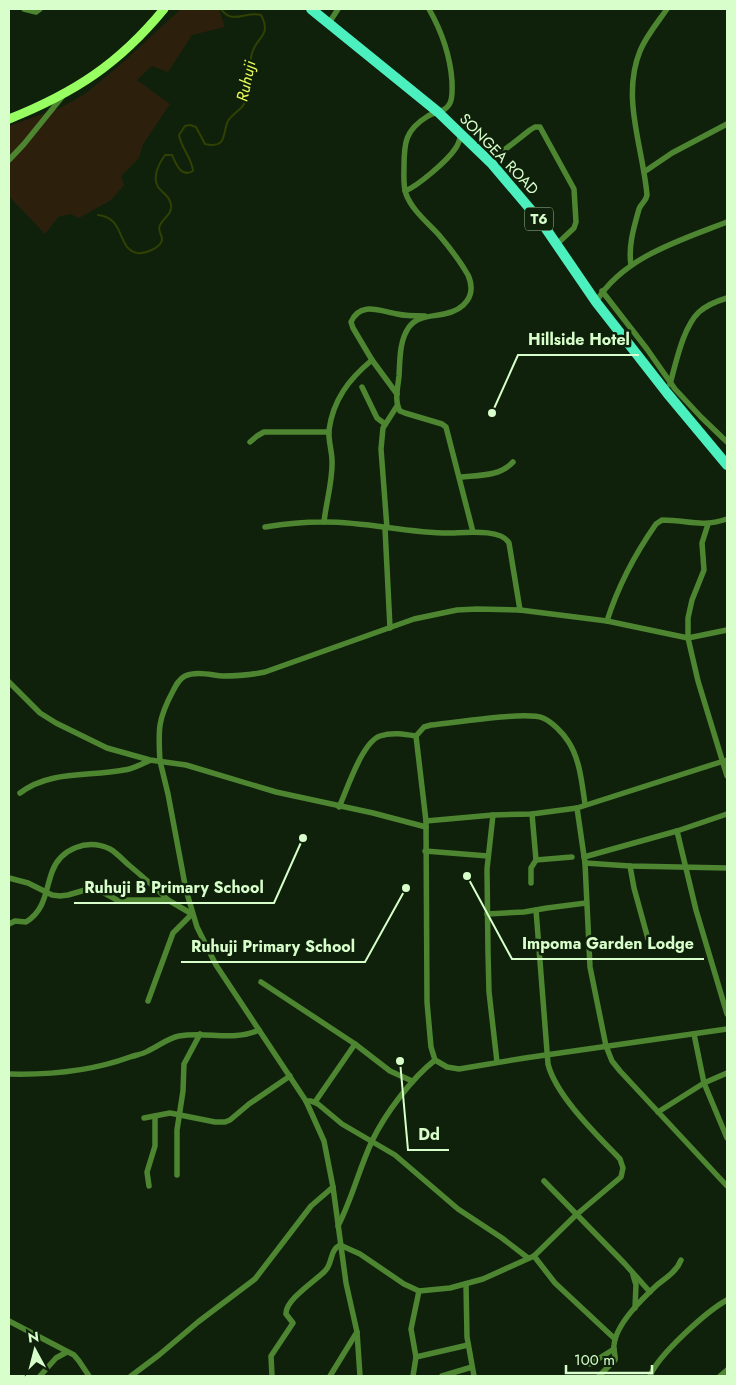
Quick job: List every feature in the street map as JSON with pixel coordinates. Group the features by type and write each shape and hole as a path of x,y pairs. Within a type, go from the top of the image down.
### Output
{"highway":[{"name":"SONGEA ROAD","path":"311,9 438,112 489,162 537,216 596,302 666,393 727,465"}],"main road":[{"path":"9,119 64,94 103,70 164,9"}],"street":[{"path":"24,9 32,12 40,9"},
{"path":"329,23 338,9"},
{"path":"398,395 372,360 352,328 351,322 357,313 376,308 395,314 427,316 445,314 458,309 470,296 472,289 471,281 463,266 419,214 408,199 405,191 404,145 407,137 415,126 430,115 444,110 450,104 452,97 451,68 442,35 429,9"},
{"path":"631,265 632,230 639,207 647,198 632,101 634,78 641,49 667,9"},
{"path":"9,160 64,94"},
{"path":"644,172 672,152 727,124"},
{"path":"489,162 530,130 538,126 540,127 574,189 576,222 574,228 557,244"},
{"path":"405,191 416,185 450,155 457,147 461,134"},
{"path":"596,302 602,292 620,274 647,255 727,222"},
{"path":"602,292 647,349 670,383 692,408 727,442"},
{"path":"666,393 687,329 695,316 705,307 727,298"},
{"path":"390,628 381,449 383,428 397,406 400,356 403,340 409,328 418,320 427,316"},
{"path":"324,522 332,460 328,432 335,406 339,397 356,374 372,360"},
{"path":"362,387 379,421 385,424"},
{"path":"397,406 405,414 442,424 446,427 474,532"},
{"path":"250,442 264,432 328,432"},
{"path":"460,477 500,472 508,468 513,462"},
{"path":"607,621 613,600 624,576 656,524 662,520 708,524 727,519"},
{"path":"265,527 324,522 426,533 474,532 501,535 507,538 511,552 520,610"},
{"path":"708,524 702,543 704,570 692,600 688,618 688,638 698,681 725,761 727,776"},
{"path":"360,1376 357,1332 340,1245 333,1187 324,1141 306,1102 216,965 192,914 160,761 159,736 161,717 179,680 194,674 246,676 265,672 414,620 458,610 520,610 607,621 688,638 727,630"},
{"path":"9,682 40,713 107,748 150,760 186,765 257,787 339,807 426,824 494,815 532,814 577,808 725,761"},
{"path":"585,804 577,765 569,742 545,718 520,716 431,725 420,730 416,736 426,824 426,1002 431,1047 435,1060 447,1067 459,1069 727,1029"},
{"path":"339,807 352,776 371,742 378,736 388,734 416,736"},
{"path":"20,793 40,780 124,770 150,760"},
{"path":"577,808 584,860 590,967 606,1046 616,1066 727,1186"},
{"path":"531,883 531,868 536,860 532,814"},
{"path":"584,860 727,814"},
{"path":"494,815 488,856 488,914 489,992 497,1062"},
{"path":"677,831 696,910 727,1014"},
{"path":"9,924 15,921 29,920 40,907 48,892 52,872 61,855 78,847 100,846 112,850 146,878 168,900 192,914"},
{"path":"426,851 488,856"},
{"path":"536,860 572,857"},
{"path":"584,860 630,866 727,868"},
{"path":"630,866 648,939 652,945"},
{"path":"9,878 28,883 52,894 68,896 92,888 117,900 168,900"},
{"path":"488,914 524,912 586,903"},
{"path":"340,1245 360,1254 404,1284 419,1291 450,1288 483,1279 531,1257 621,1177 623,1168 620,1159 573,1107 550,1073 536,910"},
{"path":"148,1001 173,934 192,914"},
{"path":"261,982 354,1044 390,1071 412,1081"},
{"path":"9,1074 50,1073 106,1064 147,1052 168,1039 178,1036 200,1034 236,1036 259,1030"},
{"path":"177,1175 176,1146 178,1115 183,1090 184,1064 200,1034"},
{"path":"694,1034 704,1083 726,1131 727,1138"},
{"path":"315,1102 354,1044"},
{"path":"338,1226 379,1128 412,1081 435,1060"},
{"path":"658,1112 704,1083 727,1073"},
{"path":"144,1118 170,1113 215,1122 225,1122 290,1076"},
{"path":"306,1102 315,1102 342,1124 400,1159 458,1209 531,1257 562,1290 615,1339"},
{"path":"149,1186 147,1172 155,1146 155,1116"},
{"path":"544,1181 650,1292"},
{"path":"131,1376 198,1322 255,1280 311,1206 333,1187"},
{"path":"272,1376 271,1356 293,1323 285,1313 287,1307 325,1271 331,1262 333,1251 340,1245"},
{"path":"599,1376 615,1360 615,1339 620,1328 650,1292 675,1270 681,1260"},
{"path":"632,1272 636,1285 635,1308"},
{"path":"466,1284 468,1345 474,1376"},
{"path":"413,1376 416,1357 411,1329 419,1291"},
{"path":"650,1376 656,1364 666,1352 727,1300"},
{"path":"9,1321 77,1358 89,1376"},
{"path":"330,1376 357,1332"},
{"path":"416,1357 468,1345"},
{"path":"590,1364 614,1348"},
{"path":"40,1376 56,1358 67,1352"},
{"path":"442,1376 472,1367"},
{"path":"720,1376 727,1370"}],"shaded area":[{"path":"181,9 219,9 225,27 192,35 168,72 152,66 137,80 170,104 143,144 139,158 121,176 124,185 111,200 79,218 70,214 58,217 45,234 9,196 9,126 60,108 85,94 119,66"}],"waterway":[{"name":"Ruhuji","path":"98,215 107,217 113,222 130,250 140,253 156,248 162,239 159,229 160,225 169,214 171,208 169,199 156,183 157,170 163,158 165,155 172,155 177,166 182,171 185,173 193,171 179,135 185,126 196,127 205,144 217,144 223,139 228,121 244,104 252,53 264,32 264,22 261,15 234,17 225,14 221,9"}],"place":[{"name":"Hillside Hotel","path":"492,413"},
{"name":"Ruhuji B Primary School","path":"303,838"},
{"name":"Impoma Garden Lodge","path":"467,876"},
{"name":"Ruhuji Primary School","path":"406,888"},
{"name":"Dd","path":"400,1061"}]}
